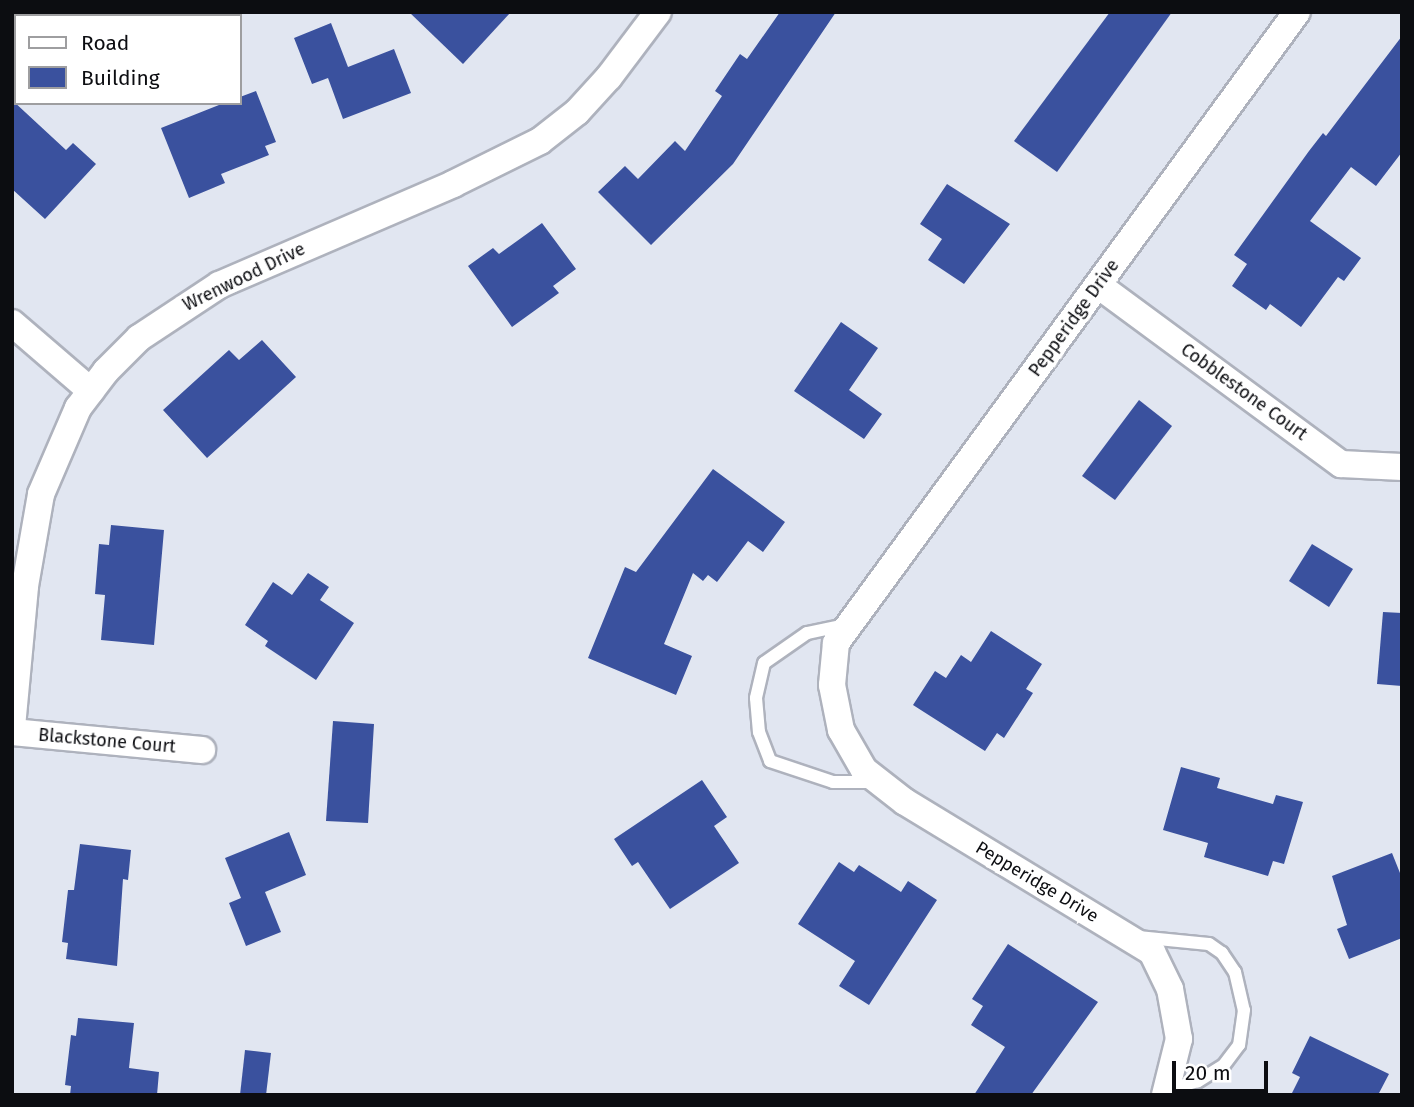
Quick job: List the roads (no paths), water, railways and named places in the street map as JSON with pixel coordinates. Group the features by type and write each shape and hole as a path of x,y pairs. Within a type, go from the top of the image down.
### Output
{"street":[{"name":"Wrenwood Drive","path":"12,729 25,586 41,494 57,450 91,391 139,338 219,285 453,184 540,141 577,112 609,77 658,12"},
{"name":"Pepperidge Drive","path":"1167,1092 1179,1039 1170,989 1152,952 879,782 864,770 841,730 832,684 836,643 1297,12"},
{"name":"Cobblestone Court","path":"1098,285 1341,464 1402,467"},
{"path":"12,323 91,391"},
{"name":"Blackstone Court","path":"12,729 202,750"}],"lane":[{"path":"851,624 807,633 764,663 756,698 759,732 770,761 834,782 879,782"},
{"name":"Pepperidge Drive","path":"1125,935 1209,944 1235,972 1244,1010 1238,1045 1224,1065 1198,1081 1167,1092"}]}
